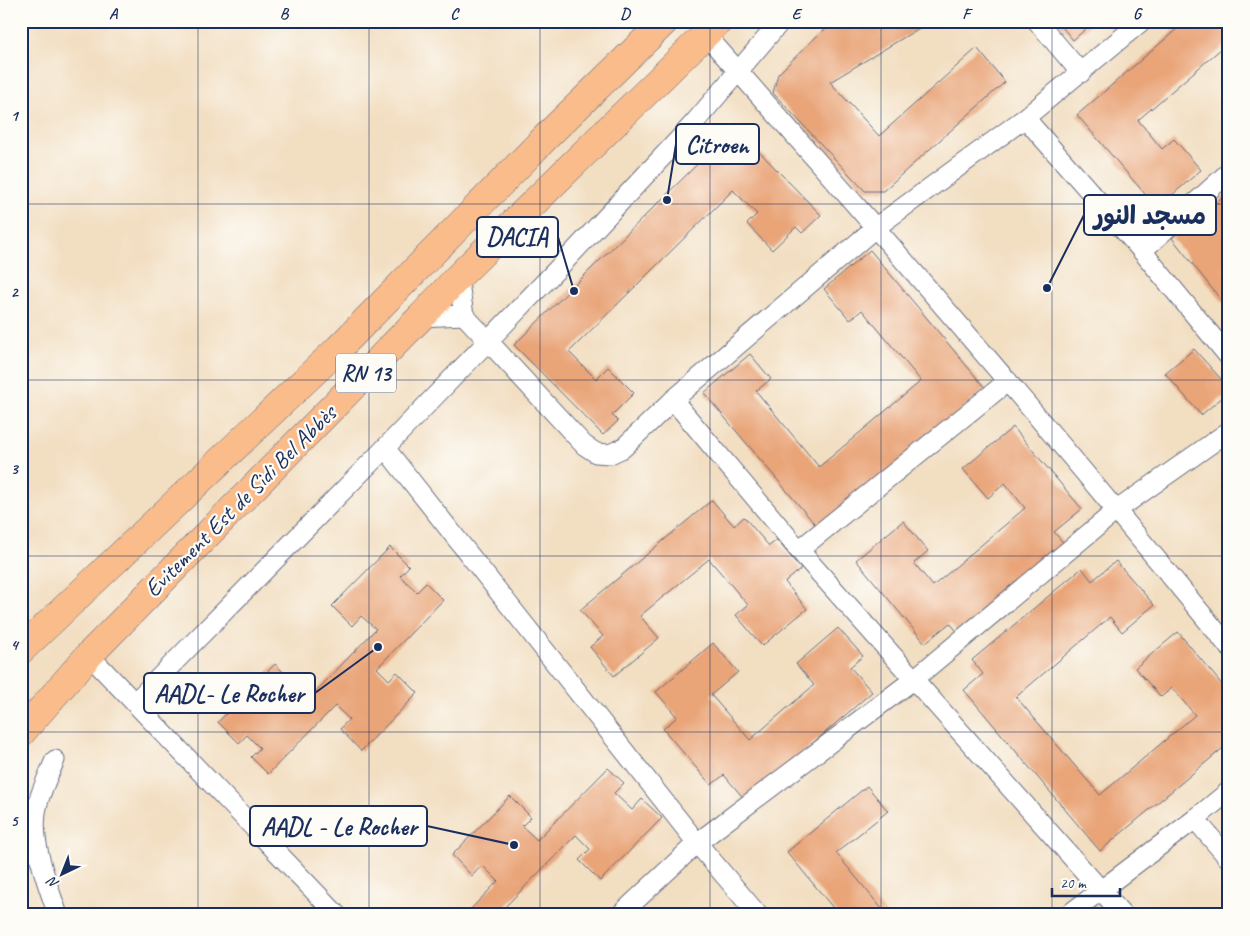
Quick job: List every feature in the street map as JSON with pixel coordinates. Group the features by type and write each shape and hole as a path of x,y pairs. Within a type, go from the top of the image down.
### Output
{"highway":[{"name":"Evitement Est de Sidi Bel Abbès","path":"21,650 338,349 550,133 665,21"},
{"name":"Evitement Est de Sidi Bel Abbès","path":"21,733 89,655 458,278 712,28"}],"street":[{"path":"135,702 489,341 680,137 781,21"},
{"path":"1037,21 1081,73"},
{"path":"458,278 464,316 584,445 596,453 610,454 623,448 673,400 875,228 1025,118 1142,21"},
{"path":"712,28 738,71 1008,381 1229,647"},
{"path":"1025,118 1142,251 1229,357"},
{"path":"1142,251 1229,172"},
{"path":"421,317 464,316"},
{"path":"799,550 1008,381"},
{"path":"673,400 799,550 1123,915"},
{"path":"620,915 698,842 913,680 1117,510 1229,431"},
{"path":"385,448 758,915"},
{"path":"89,655 337,915"},
{"path":"55,760 37,804 35,832 41,860 58,915"},
{"path":"1068,915 1229,791"},
{"path":"1195,819 1229,859"}],"building":[{"path":"840,21 931,21 830,82 879,136 977,48 1005,82 883,191 865,191 773,93 778,74 821,32"},
{"path":"1057,21 1095,21 1073,40"},
{"path":"1186,21 1229,21 1229,42 1138,120 1162,149 1174,139 1201,170 1157,208 1077,115"},
{"path":"735,127 821,215 802,233 796,227 772,250 747,224 757,214 733,190 569,352 596,379 608,367 634,393 612,415 618,421 603,435 514,345"},
{"path":"1229,193 1229,310 1172,238"},
{"path":"870,250 986,389 819,529 704,393 750,354 771,379 756,391 819,467 921,381 862,310 850,320 824,289"},
{"path":"1194,349 1229,388 1229,392 1201,415 1165,373"},
{"path":"1013,427 1082,509 1054,532 1066,546 960,635 950,623 925,643 856,560 903,521 928,551 914,563 933,586 1025,508 1005,483 988,498 963,469"},
{"path":"712,500 734,526 744,517 769,546 777,540 801,569 785,582 807,609 762,646 736,615 748,605 709,559 640,616 659,638 614,676 590,647 603,636 580,610"},
{"path":"390,547 409,566 400,576 417,592 426,583 443,600 377,668 389,680 397,672 418,693 361,751 340,729 349,719 335,706 268,774 251,757 260,748 247,735 239,743 218,722 275,664 293,682 282,693 299,709 376,629 361,616 352,626 332,606"},
{"path":"1116,561 1154,605 1122,632 1110,617 1016,697 1100,795 1195,715 1172,688 1161,697 1135,668 1178,632 1229,693 1229,743 1100,851 964,690 983,674 972,660 1082,568 1092,581"},
{"path":"838,628 863,656 850,667 872,692 746,801 724,775 711,785 663,729 677,717 656,692 713,643 738,672 711,695 750,740 814,685 796,664"},
{"path":"608,768 624,783 614,793 632,810 642,799 662,818 600,881 579,860 590,849 576,835 497,915 465,915 498,881 482,865 472,876 452,855 510,796 531,817 522,826 537,840"},
{"path":"867,786 888,811 836,853 887,915 839,915 787,852"}],"place":[{"name":"Citroen","path":"667,200"},
{"name":"مسجد النور","path":"1047,288"},
{"name":"DACIA","path":"574,291"},
{"name":"AADL- Le Rocher","path":"378,647"},
{"name":"AADL - Le Rocher","path":"514,845"}]}
